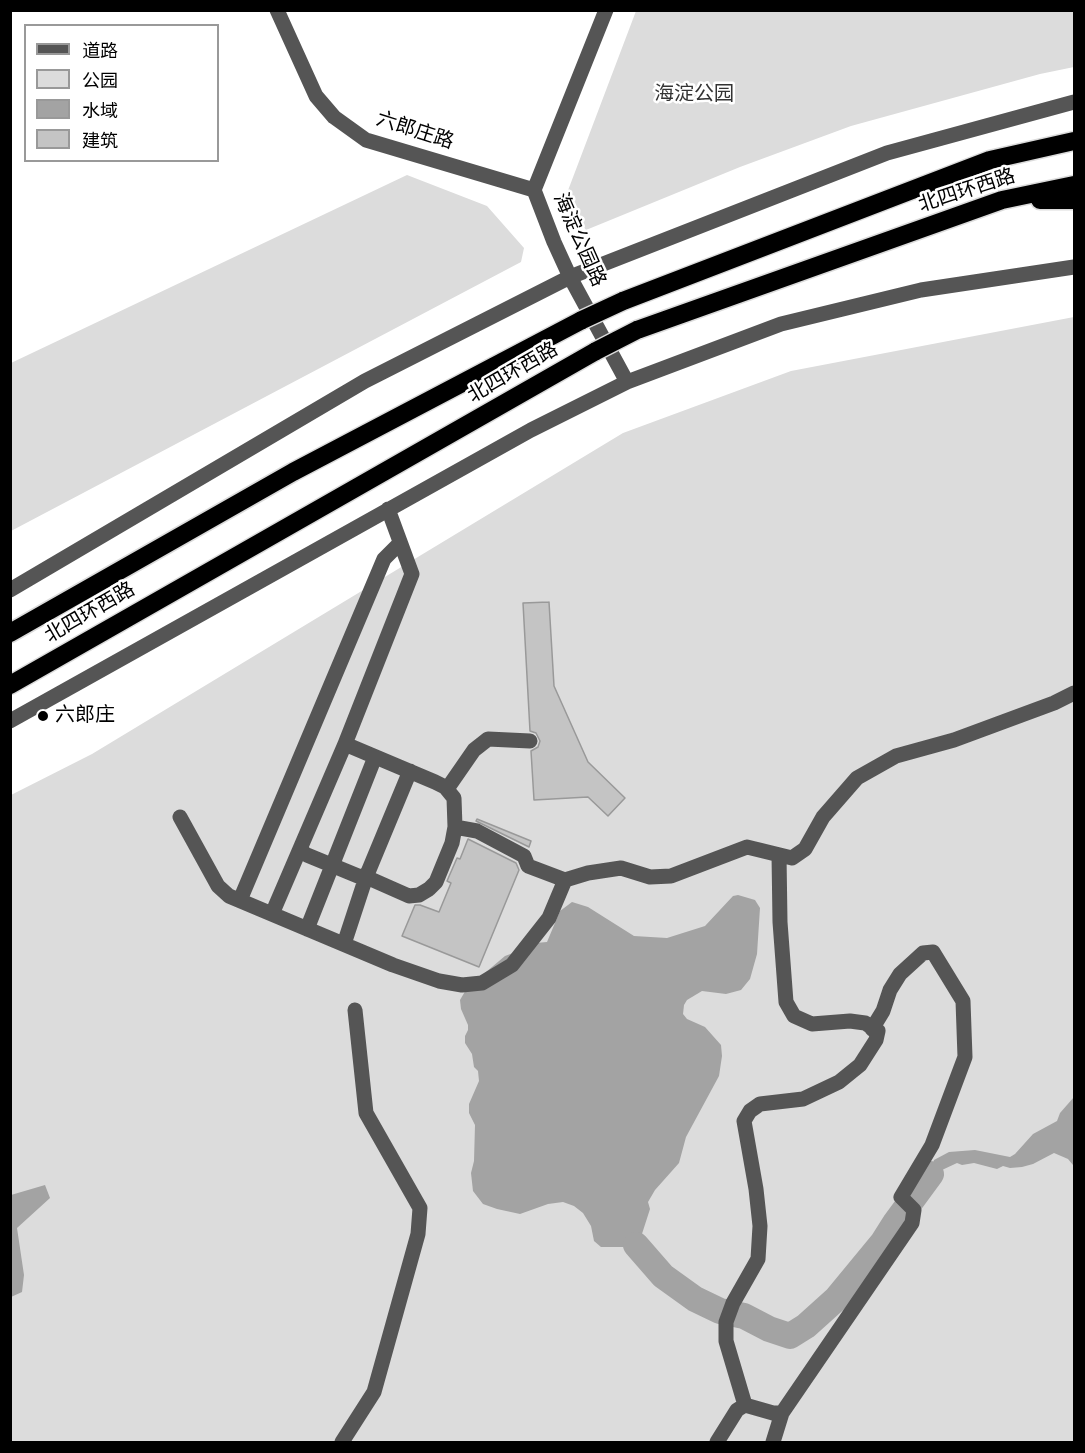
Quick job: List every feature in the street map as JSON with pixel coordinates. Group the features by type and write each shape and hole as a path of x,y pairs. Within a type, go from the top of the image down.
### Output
{"highway":[{"name":"北四环西路","path":"10,633 293,472 582,320 623,301 990,160 1074,141"},
{"name":"北四环西路","path":"10,685 596,351 637,330 1002,200 1074,185"},
{"path":"1002,200 1074,200"}],"street":[{"name":"六郎庄路","path":"277,10 316,96 334,117 366,140 534,190"},
{"name":"海淀公园路","path":"606,10 534,190 570,277 627,382"},
{"path":"10,590 365,381 570,277 887,153 1074,102"},
{"path":"10,721 531,430 627,382 781,324 921,290 1074,267"},
{"path":"272,914 345,744 412,574 388,509"},
{"path":"240,900 384,559 400,543"},
{"path":"455,827 477,831 524,856 528,866 565,880 588,873 621,868 650,877 671,876 747,847 792,858 805,849 823,817 857,778 896,756 954,740 1054,703 1074,693"},
{"path":"447,789 474,750 488,739 530,741"},
{"path":"300,850 332,866 366,877 410,896 429,890 436,882 455,827 454,798 447,789 435,782 345,744"},
{"path":"307,929 375,757"},
{"path":"344,945 366,877 410,771"},
{"path":"180,817 218,886 228,896 393,965 439,981 462,985 482,983 512,965 549,918 565,880"},
{"path":"745,1405 726,1341 726,1322 733,1303 758,1259 760,1226 744,1121 750,1111 760,1104 803,1099 839,1082 860,1065 876,1040 878,1031 865,1023 850,1021 812,1024 794,1016 786,1002 780,922 779,855"},
{"path":"773,1443 782,1413 912,1223 914,1210 901,1197 932,1145 965,1057 963,1000 933,952 923,953 900,974 872,1029"},
{"path":"342,1443 374,1392 418,1234 420,1208 366,1113 354,1010"},
{"path":"717,1443 737,1410 745,1405 773,1413 782,1413"}],"green space":[{"name":"海淀公园","path":"636,11 1074,11 1074,67 1040,74 851,126 740,167 586,230 564,201"},
{"path":"407,175 487,206 524,248 521,262 11,531 11,363"},
{"path":"1074,317 1074,1442 11,1442 11,795 92,754 623,433 791,371"}],"water":[{"path":"738,895 755,900 760,908 757,954 750,979 741,990 726,994 702,991 687,1000 684,1005 683,1014 687,1019 705,1027 721,1045 719,1076 686,1137 679,1163 655,1190 648,1202 650,1209 640,1240 631,1247 601,1247 594,1241 591,1226 583,1213 563,1202 548,1204 520,1214 483,1204 473,1191 471,1173 474,1161 475,1125 469,1113 469,1104 479,1081 472,1054 465,1043 468,1025 460,1000 467,988 505,956 524,944 547,942 560,911 572,902 588,907 634,936 667,938 705,926 733,896"},
{"path":"1074,1097 1074,1183 1073,1165 1068,1159 1054,1153 1022,1167 1003,1166 997,1169 974,1163 962,1165 957,1163 942,1170 939,1176 932,1181 931,1170 934,1160 949,1152 975,1150 1010,1157 1033,1134 1057,1121 1060,1113"},
{"path":"45,1185 50,1198 17,1228 24,1275 22,1292 11,1297 11,1195"}],"building":[{"path":"549,602 554,686 588,762 625,798 608,816 588,797 534,800 531,751 538,747 540,741 536,733 530,731 523,603"},
{"path":"477,819 531,841 529,847 476,821"},
{"path":"468,839 516,863 519,870 479,967 402,936 415,905 439,912 451,883 447,881"}],"waterway":[{"path":"636,1245 663,1276 695,1299 720,1311 744,1316 769,1329 790,1336 806,1326 836,1299 883,1242 931,1174"}],"place":[{"name":"六郎庄","path":"43,716"}]}
